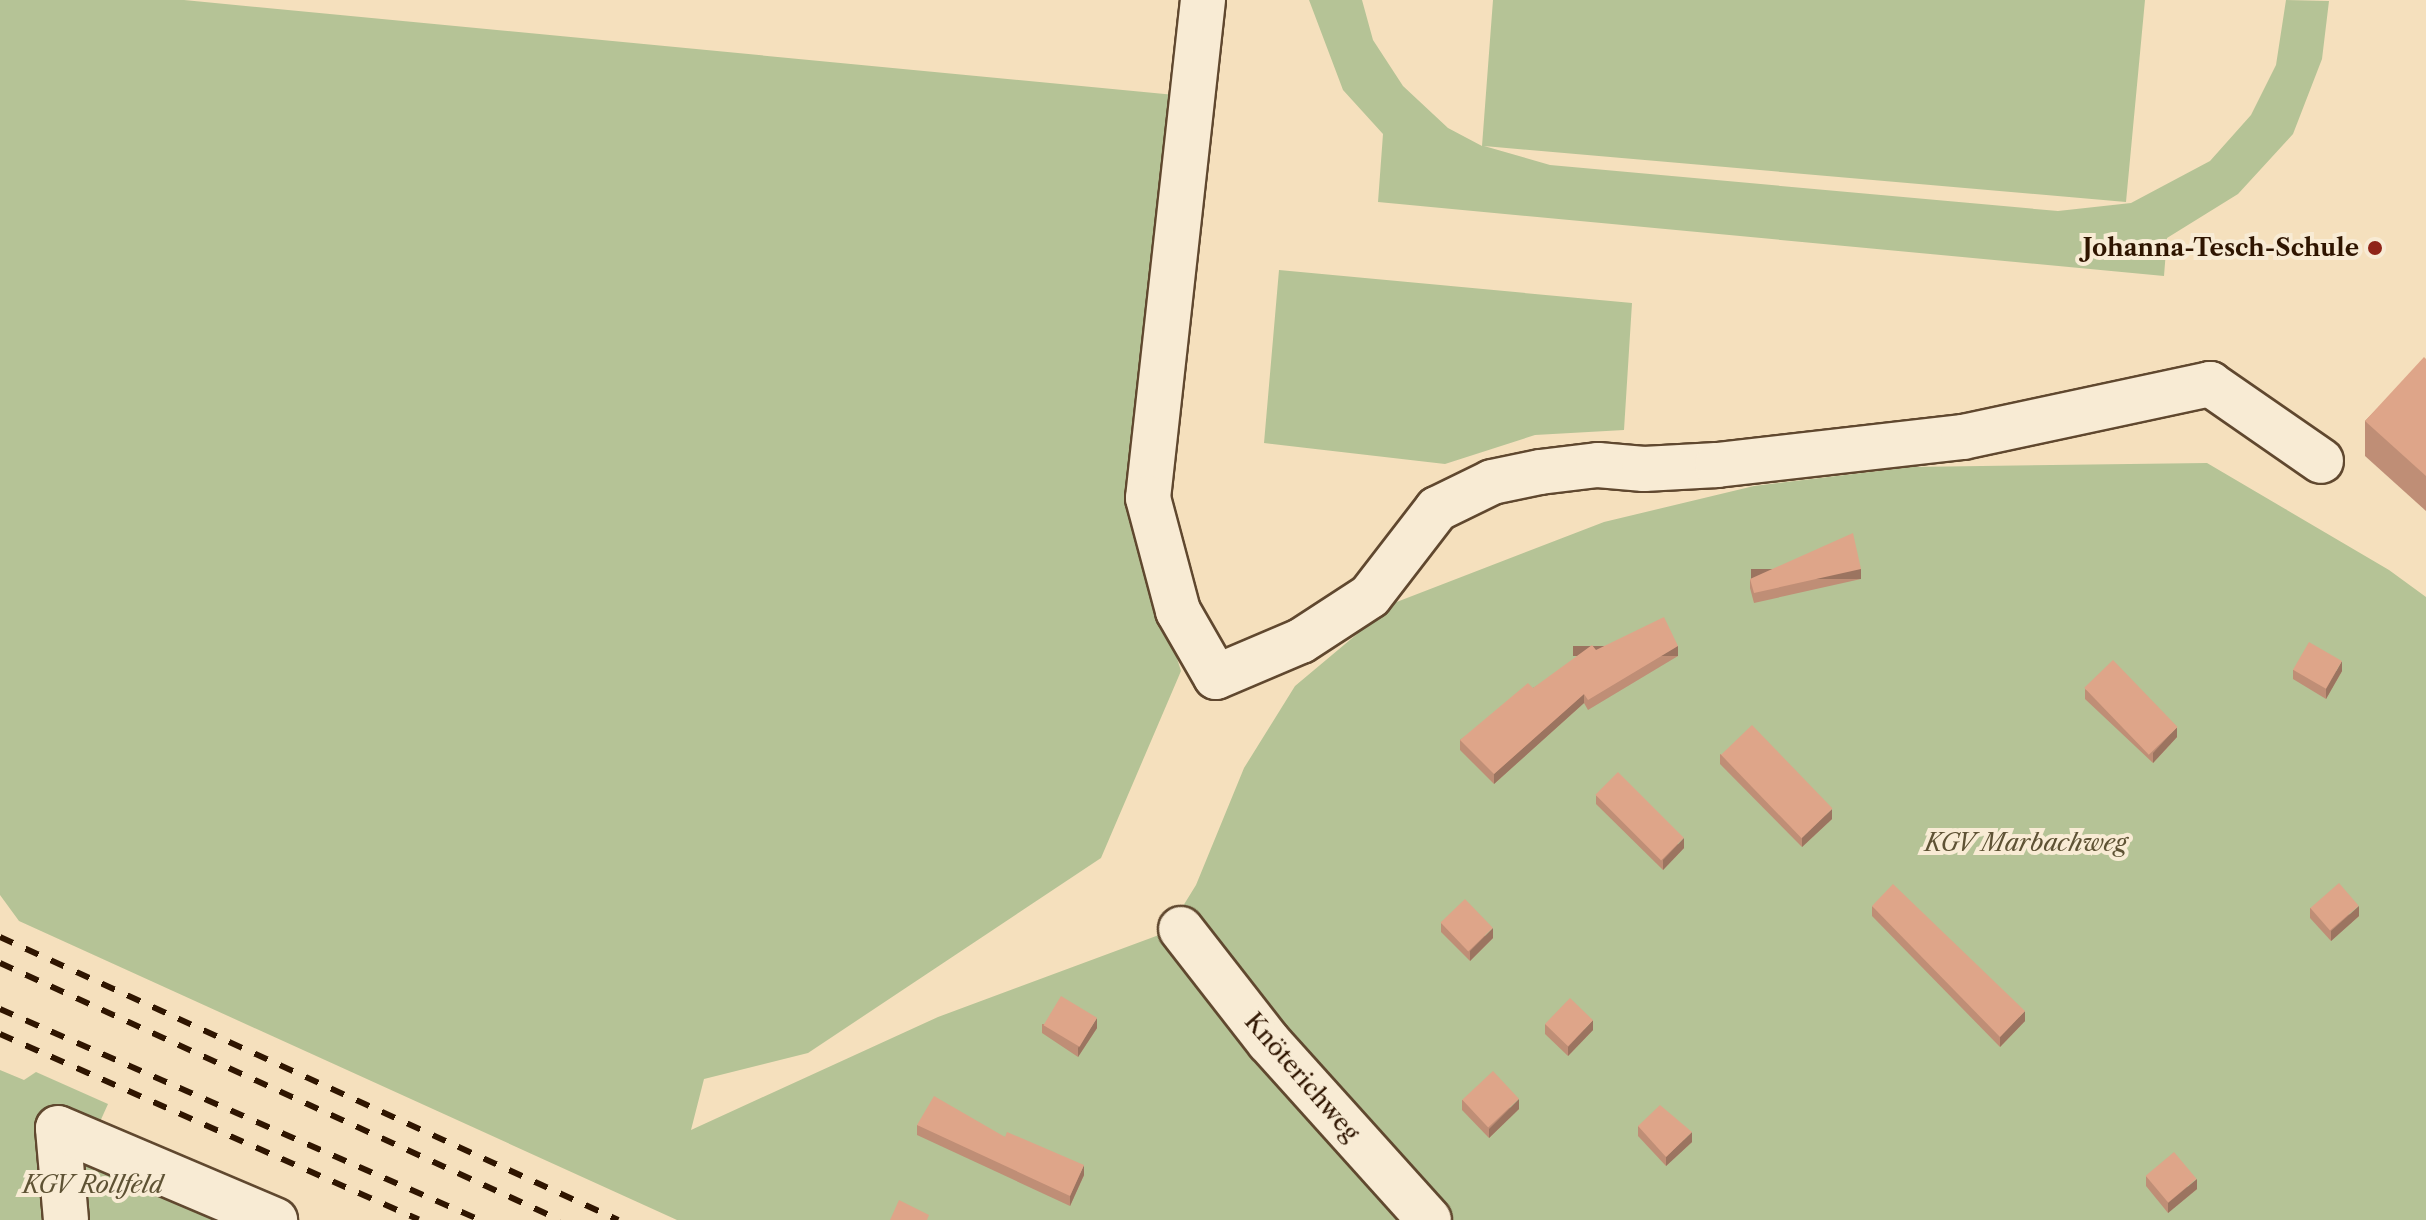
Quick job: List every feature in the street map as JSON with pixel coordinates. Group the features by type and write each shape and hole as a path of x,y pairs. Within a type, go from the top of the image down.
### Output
{"lane":[{"path":"1203,0 1148,498 1178,611 1216,677 1301,641 1370,596 1437,509 1492,482 1540,472 1598,465 1644,469 1717,465 1963,437 2210,384 2321,461"},
{"name":"Knöterichweg","path":"1181,929 1269,1042 1429,1220"},
{"path":"66,1220 58,1128 275,1220"}],"green space":[{"name":"KGV Marbachweg","path":"0,0 184,0 1175,95 1136,527 1181,671 1101,858 808,1053 704,1079 691,1130 938,1017 1167,932 1196,885 1244,768 1295,686 1394,603 1604,522 1754,486 1912,467 2207,463 2389,570 2426,597 2426,1220 677,1220 19,921 0,895"},
{"path":"1309,0 1362,0 1373,40 1403,86 1448,128 1482,146 1493,0 2145,0 2126,202 1484,146 1550,165 2058,211 2131,203 2210,161 2251,115 2276,65 2286,0 2329,1 2322,59 2293,134 2238,194 2167,238 2164,276 1378,202 1383,134 1343,90"},
{"path":"1279,270 1632,303 1624,430 1535,435 1445,464 1264,443"},
{"name":"KGV Rollfeld","path":"0,1070 24,1080 36,1072 108,1104 89,1146 257,1220 0,1220"}],"building":[{"path":"2424,357 2426,359 2426,476 2365,421"},
{"path":"1853,533 1861,569 1754,593 1750,579"},
{"path":"1664,617 1678,646 1588,700 1584,694 1494,774 1460,740 1528,683 1533,688 1592,645 1596,650"},
{"path":"2309,642 2342,661 2326,689 2293,670"},
{"path":"2113,660 2178,727 2149,755 2084,688"},
{"path":"1752,725 1833,808 1802,838 1721,755"},
{"path":"1618,772 1684,838 1661,860 1595,795"},
{"path":"2339,883 2359,906 2330,931 2310,908"},
{"path":"1893,884 2025,1011 2000,1037 1872,906"},
{"path":"1465,899 1493,928 1468,951 1441,923"},
{"path":"1061,996 1097,1018 1079,1047 1043,1025"},
{"path":"1570,998 1593,1020 1568,1046 1545,1024"},
{"path":"1493,1071 1519,1099 1488,1127 1462,1100"},
{"path":"934,1096 1005,1137 1007,1132 1084,1165 1070,1196 917,1125"},
{"path":"1660,1105 1692,1132 1666,1157 1638,1126"},
{"path":"2174,1152 2196,1179 2168,1203 2146,1176"},
{"path":"899,1200 929,1215 927,1220 890,1220"}],"railway":[{"path":"0,937 618,1220"},
{"path":"0,963 560,1220"},
{"path":"0,1009 480,1220"},
{"path":"0,1034 419,1220"}],"place":[{"name":"Johanna-Tesch-Schule","path":"2375,248"}]}
